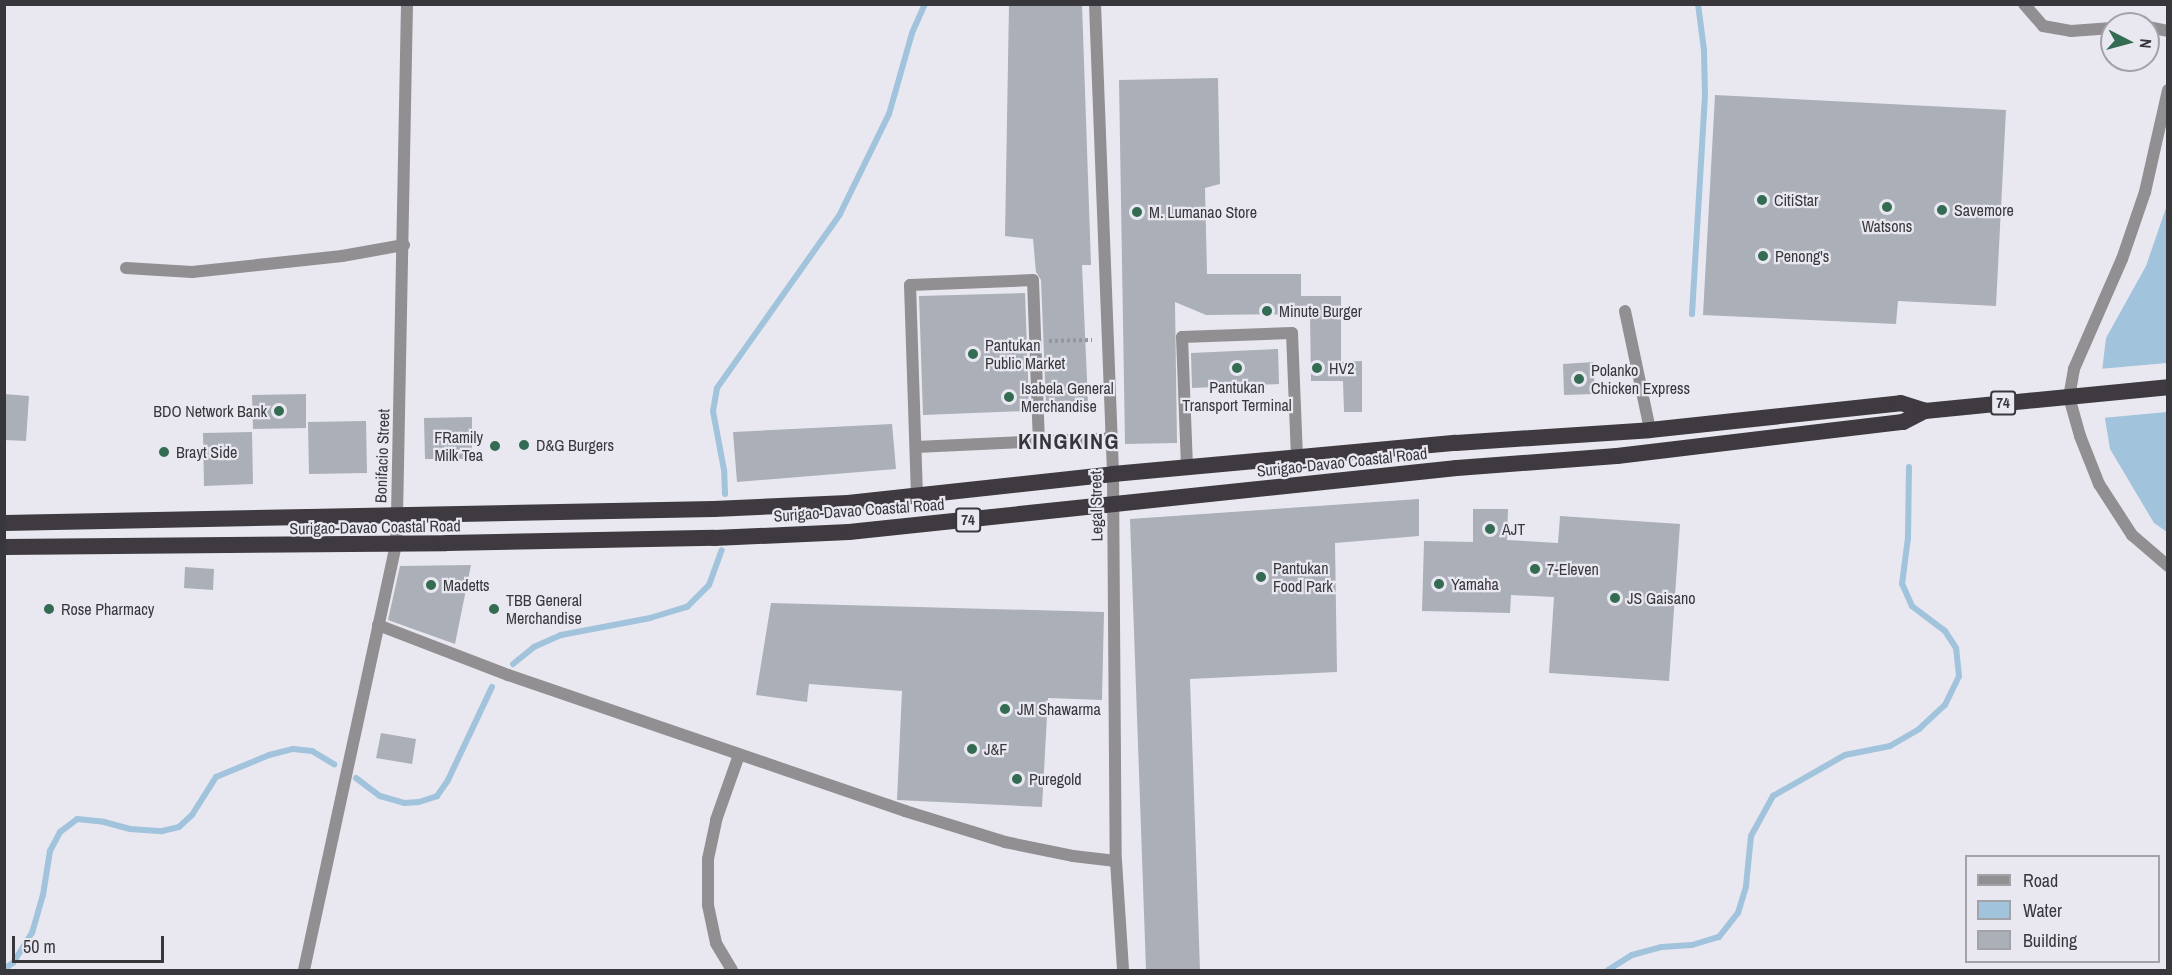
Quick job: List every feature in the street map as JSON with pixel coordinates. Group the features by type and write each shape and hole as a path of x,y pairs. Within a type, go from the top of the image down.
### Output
{"highway":[{"name":"Surigao-Davao Coastal Road","path":"4,548 192,548 714,538 849,532 1457,468 1617,456 1903,422 1925,411 2168,387"},
{"name":"Surigao-Davao Coastal Road","path":"4,523 714,509 848,503 1113,474 1456,443 1650,430 1901,403 1925,411"},
{"path":"1616,432 1617,456"},
{"path":"1456,443 1457,468"},
{"path":"714,509 714,538"},
{"path":"192,520 192,548"}],"street":[{"name":"Bonifacio Street","path":"304,970 396,544 404,245 407,4"},
{"name":"Legal Street","path":"1095,4 1113,474 1116,861 1123,970"},
{"path":"2024,4 2043,26 2071,31 2100,29"},
{"path":"2168,90 2145,192 2122,259 2074,369 2080,436 2099,484 2132,535 2168,566"},
{"path":"126,268 192,272 342,256 404,245"},
{"path":"917,496 910,285 1033,280 1039,442"},
{"path":"1625,311 1650,430"},
{"path":"1187,467 1182,338 1292,333 1297,458"},
{"path":"916,447 1111,438"},
{"path":"378,625 508,675 739,755 1005,842 1073,856 1116,861"},
{"path":"732,970 716,943 708,905 708,860 716,820 739,755"}],"path":[{"path":"1036,342 1108,339"}],"water":[{"path":"2167,205 2167,532 2154,523 2110,449 2100,388 2106,338 2146,266"}],"pier":[{"path":"2167,363 2167,412 2102,418 2097,389 2099,369"}],"building":[{"path":"1009,4 1082,4 1091,265 1082,265 1088,403 1046,405 1041,280 1036,272 1033,239 1005,236"},
{"path":"1218,78 1220,184 1205,188 1207,274 1301,274 1301,296 1341,296 1341,362 1362,361 1362,412 1344,412 1343,381 1311,381 1310,314 1206,315 1175,302 1177,443 1125,444 1119,80"},
{"path":"1715,95 2006,110 1996,306 1898,301 1896,324 1703,315"},
{"name":"Pantukan Public Market","path":"1025,293 1029,405 1027,411 923,415 919,296"},
{"name":"Pantukan Transport Terminal","path":"1278,349 1279,384 1192,388 1191,353"},
{"path":"1593,362 1595,394 1564,395 1563,364"},
{"path":"4,394 29,396 26,441 4,440"},
{"name":"BDO Network Bank","path":"306,394 306,428 253,429 252,395"},
{"path":"472,417 472,459 425,459 424,418"},
{"path":"366,421 367,473 309,474 308,422"},
{"path":"892,424 896,469 737,482 733,432"},
{"path":"252,432 253,484 204,486 203,433"},
{"path":"1419,499 1419,536 1335,543 1337,672 1190,679 1200,970 1146,970 1130,519"},
{"name":"JS Gaisano","path":"1473,509 1508,509 1507,540 1558,543 1560,516 1680,524 1669,681 1549,673 1554,597 1511,595 1510,613 1422,611 1424,541 1473,542"},
{"name":"Madetts","path":"471,565 455,644 388,620 400,566"},
{"path":"185,567 214,569 213,590 184,588"},
{"path":"771,603 1104,612 1102,700 1048,698 1042,807 897,800 902,691 809,684 807,702 756,695"},
{"path":"381,733 416,739 412,764 376,758"}],"waterway":[{"path":"725,494 724,470 713,411 717,388 840,214 889,114 912,33 925,4"},
{"path":"1692,314 1705,95 1704,50 1698,4"},
{"path":"1608,970 1632,955 1662,947 1692,945 1719,937 1738,913 1746,886 1751,836 1773,796 1845,755 1890,746 1919,729 1945,705 1959,676 1956,648 1945,631 1912,606 1902,584 1908,538 1909,467"},
{"path":"513,664 534,647 561,635 650,618 687,607 709,585 722,550"},
{"path":"356,778 380,796 404,803 419,802 437,796 448,780 492,687"},
{"path":"4,969 13,963 32,933 43,895 50,851 60,832 77,819 104,822 130,829 162,831 179,827 192,815 216,777 269,755 293,749 312,751 334,764"}],"place":[{"name":"CitiStar","path":"1762,200"},
{"name":"Watsons","path":"1887,207"},
{"name":"Savemore","path":"1942,210"},
{"name":"M. Lumanao Store","path":"1137,212"},
{"name":"Penong's","path":"1763,256"},
{"name":"Minute Burger","path":"1267,311"},
{"name":"Pantukan Public Market","path":"973,354"},
{"name":"Pantukan Transport Terminal","path":"1237,368"},
{"name":"HV2","path":"1317,368"},
{"name":"Polanko Chicken Express","path":"1579,379"},
{"name":"Isabela General Merchandise","path":"1009,397"},
{"name":"BDO Network Bank","path":"279,411"},
{"name":"D&G Burgers","path":"524,445"},
{"name":"FRamily Milk Tea","path":"495,446"},
{"name":"Brayt Side","path":"164,452"},
{"name":"AJT","path":"1490,529"},
{"name":"7-Eleven","path":"1535,569"},
{"name":"Pantukan Food Park","path":"1261,577"},
{"name":"Yamaha","path":"1439,584"},
{"name":"Madetts","path":"431,585"},
{"name":"JS Gaisano","path":"1615,598"},
{"name":"Rose Pharmacy","path":"49,609"},
{"name":"TBB General Merchandise","path":"494,609"},
{"name":"JM Shawarma","path":"1005,709"},
{"name":"J&F","path":"972,749"},
{"name":"Puregold","path":"1017,779"}],"district":[{"name":"KINGKING","path":"1069,442"}]}
